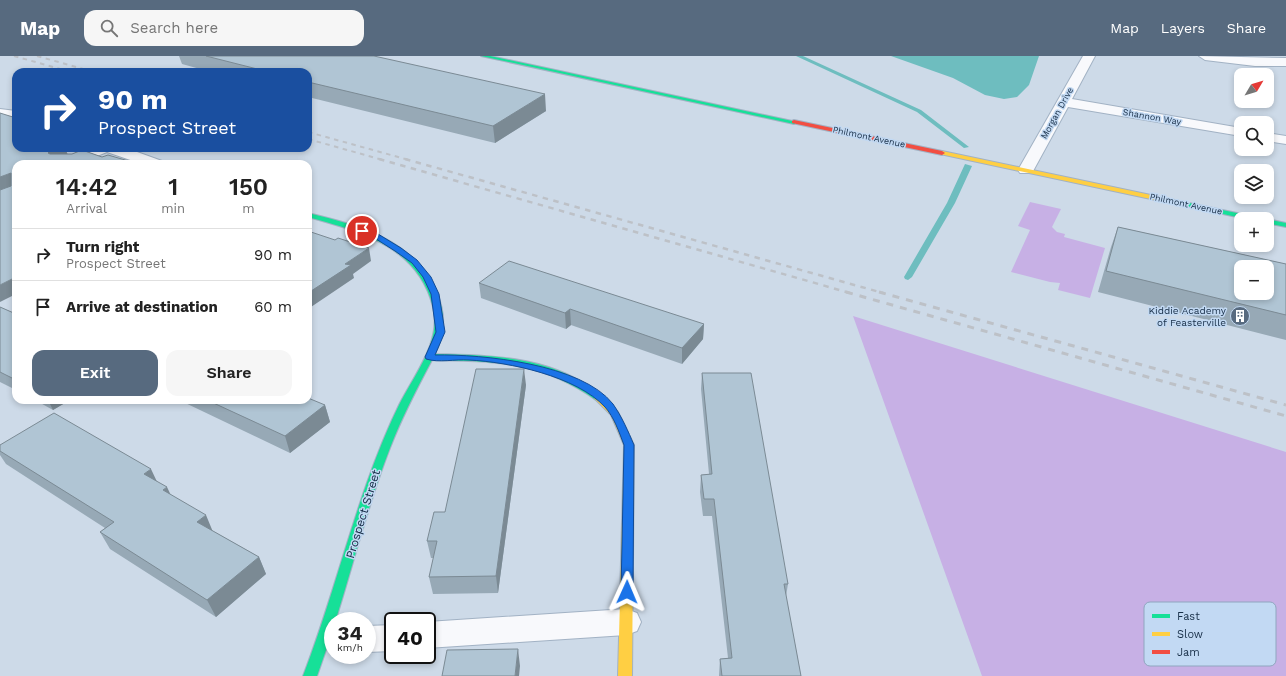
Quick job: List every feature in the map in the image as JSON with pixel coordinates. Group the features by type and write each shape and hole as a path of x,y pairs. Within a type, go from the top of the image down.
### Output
{"street":[{"name":"Philmont Avenue","path":"483,56 1234,214"},
{"name":"Morgan Drive","path":"1026,170 1089,56"},
{"path":"1205,56 1255,62 1286,62"},
{"name":"Shannon Way","path":"1063,102 1234,131"},
{"path":"0,114 12,115"},
{"path":"1274,138 1286,140"},
{"path":"73,160 93,152"},
{"path":"122,152 146,160"},
{"name":"Prospect Street","path":"312,216 376,235 414,261 427,277 435,294 439,314 440,332 429,357 402,407 379,462 337,612"},
{"path":"1274,222 1286,225"},
{"path":"429,357 470,357 531,366 576,382 594,393 609,406 620,423 629,445 625,676"},
{"path":"436,634 626,622"},
{"name":"Prospect Street","path":"310,676 324,651"}],"shaded area":[{"path":"891,56 1039,56 1029,85 1017,97 1004,99 985,95 953,78"},
{"path":"1030,202 1061,209 1052,227 1057,232 1065,234 1064,237 1105,248 1090,298 1058,290 1060,283 1050,282 1011,272 1030,230 1018,226"},
{"path":"853,316 1286,452 1286,676 982,676"}],"building":[{"path":"206,56 374,56 545,94 493,126 312,83 312,68 253,68"},
{"path":"0,113 12,117 12,152 49,152 48,153 50,154 72,154 77,152 88,152 102,157 108,155 125,160 12,160 12,279 0,285 0,190 11,186 11,173 0,177"},
{"path":"1118,227 1268,260 1234,260 1234,300 1274,300 1274,261 1286,264 1286,315 1106,271"},
{"path":"312,232 335,240 338,238 369,248 345,264 351,265 312,290"},
{"path":"509,261 704,324 682,348 570,309 565,313 479,283"},
{"path":"0,307 12,312 12,378 0,372"},
{"path":"476,369 524,369 496,576 429,577 437,541 427,541 434,512 445,512"},
{"path":"702,373 751,373 788,584 784,584 801,676 722,676 720,659 732,658 714,499 704,499 701,475 712,474"},
{"path":"312,400 325,405 285,436 216,404 312,404"},
{"path":"54,413 151,469 144,474 167,487 163,490 206,515 197,522 259,557 207,600 100,532 114,522 0,451 0,445"},
{"path":"518,649 515,676 442,676 447,650"}],"waterway":[{"path":"799,56 919,111 966,147"},
{"path":"908,277 951,203 968,166"}],"railway":[{"path":"14,56 57,68"},
{"path":"37,56 80,68"},
{"path":"312,133 409,160"},
{"path":"312,140 383,160"},
{"path":"379,159 850,293"},
{"path":"405,159 883,293"},
{"path":"846,292 1286,416"},
{"path":"879,292 1286,405"}],"traffic: fast":[{"path":"483,56 794,122"},
{"path":"1165,200 1234,214"},
{"path":"312,216 347,226 384,241 400,251 415,264 426,279 438,308 440,329 429,357 496,360 540,368 561,375 581,385 599,398"},
{"path":"1274,222 1286,225"},
{"path":"310,676 321,648 365,504 385,448 406,401 429,357"}],"traffic: slow":[{"path":"942,153 1165,200"},
{"path":"599,398 615,414 629,445 625,676"}],"traffic: jam":[{"path":"794,122 942,153"}],"place":[{"name":"Kiddie Academy of Feasterville","path":"1240,316"}],"route":[{"path":"362,231 376,235 398,249 414,261 427,277 435,294 439,314 440,332 429,357 470,357 531,366 555,373 576,382 594,393 609,406 620,423 629,445 627,592"}]}
